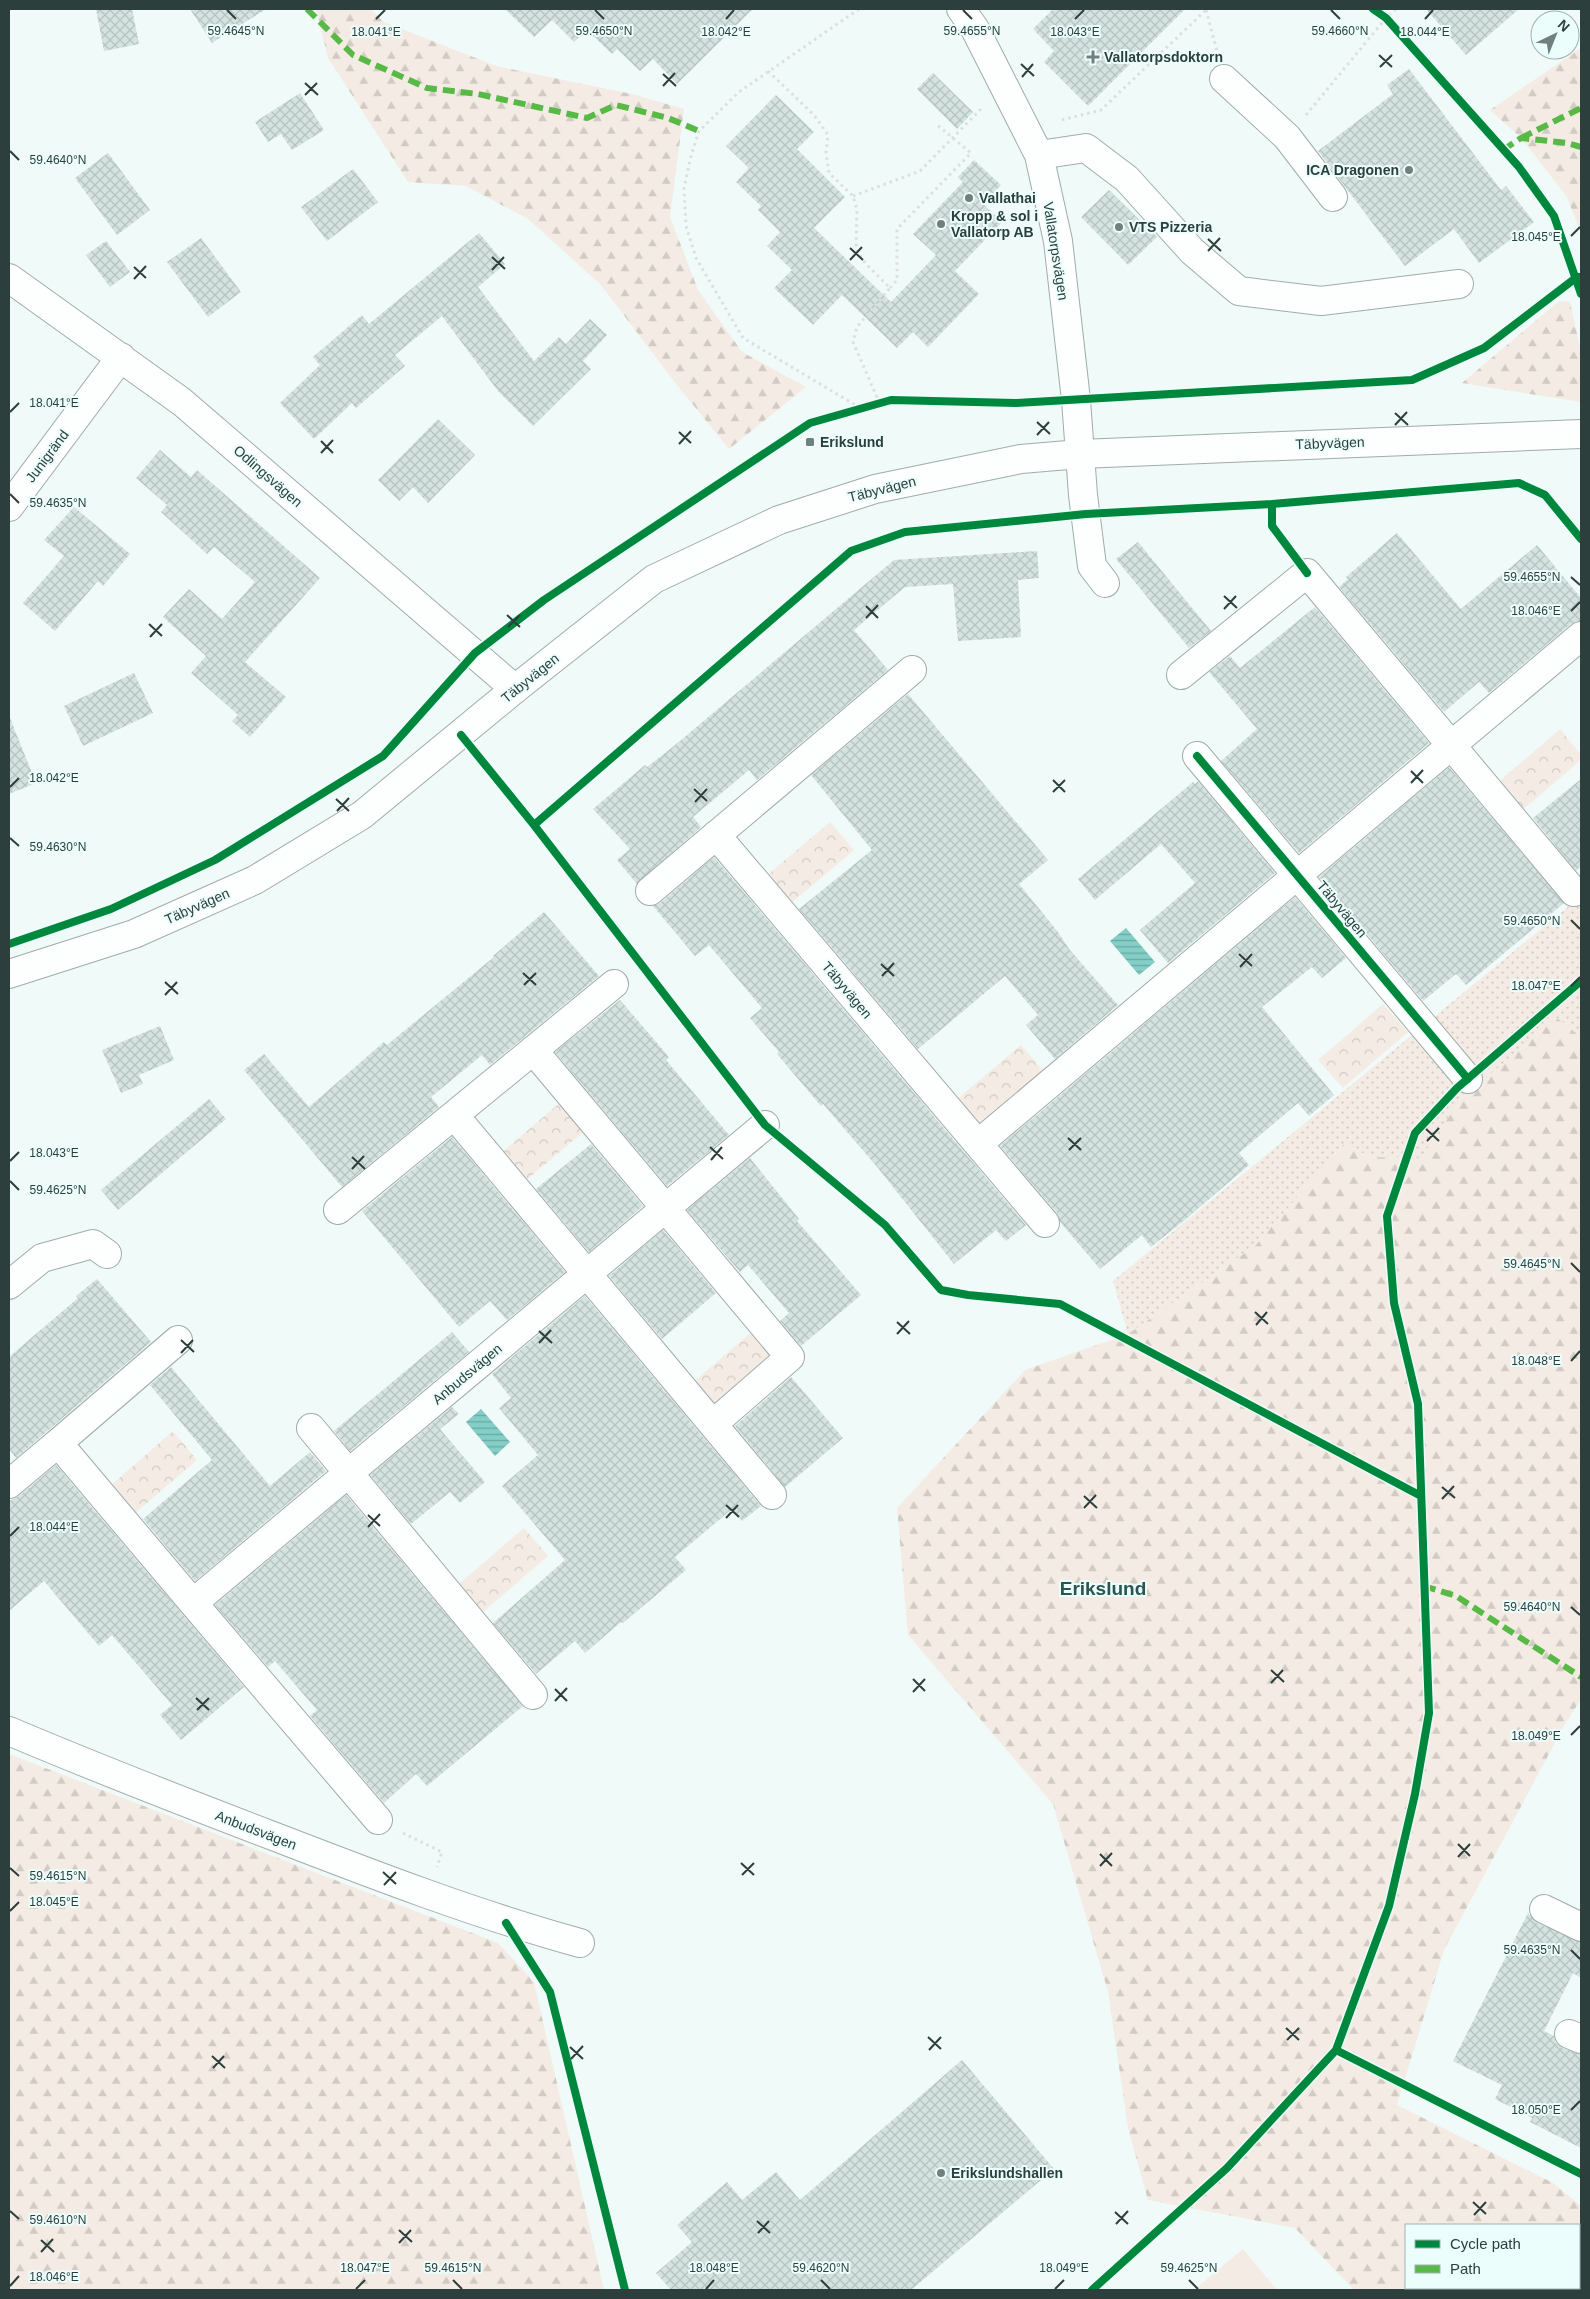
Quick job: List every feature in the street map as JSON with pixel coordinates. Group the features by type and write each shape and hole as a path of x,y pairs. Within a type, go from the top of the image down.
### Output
{"street":[{"name":"Vallatorpsvägen","path":"961,9 975,29 1039,155 1058,241 1076,400 1080,454"},
{"path":"1224,79 1287,137 1333,197"},
{"path":"1039,155 1086,148 1127,180 1192,251 1239,291 1321,301 1459,284"},
{"name":"Odlingsvägen","path":"9,278 182,402 515,689"},
{"name":"Junigränd","path":"9,507 121,357"},
{"name":"Täbyvägen","path":"9,974 134,934 255,880 362,815 515,689 654,579 778,520 875,489 1022,459 1080,454 1581,434"},
{"path":"1080,454 1092,566 1105,583"},
{"path":"1182,675 1307,573 1574,892"},
{"name":"Täbyvägen","path":"978,1144 1581,636"},
{"path":"650,891 912,670"},
{"name":"Täbyvägen","path":"1197,756 1468,1079"},
{"name":"Täbyvägen","path":"716,835 1045,1223"},
{"path":"338,1210 614,984"},
{"path":"533,1050 790,1357 713,1424"},
{"path":"454,1115 772,1494"},
{"name":"Anbudsvägen","path":"193,1603 765,1125"},
{"path":"9,1286 42,1258 93,1244 107,1254"},
{"path":"9,1484 178,1340"},
{"path":"311,1428 533,1695"},
{"path":"58,1442 378,1820"},
{"name":"Anbudsvägen","path":"9,1731 90,1765 427,1894 506,1923 580,1943"},
{"path":"1544,1909 1581,1927"}],"path":[{"path":"859,9 739,92 699,132 684,188 686,226 696,258 743,338 862,409"},
{"path":"1287,137 1383,16 1396,9"},
{"path":"1059,121 1101,110 1206,10 1224,79"},
{"path":"1383,16 1392,25"},
{"path":"768,71 814,115 828,135 826,153 830,173 853,196 856,210 856,250 865,263 890,288"},
{"path":"853,196 920,171 1004,86"},
{"path":"853,411 883,403 853,342 857,327 897,280 897,229 971,153 936,124"},
{"path":"378,1820 442,1852 427,1894"}],"green space":[{"path":"316,9 370,9 384,22 496,66 632,94 684,109 670,217 698,290 742,352 806,387 729,449 673,380 601,285 528,219 466,186 408,182 328,58"},
{"path":"1580,49 1581,234 1567,197 1521,138 1490,110 1563,60 1580,60"},
{"path":"1559,301 1570,302 1581,352 1581,402 1462,383"},
{"path":"1560,729 1581,755 1581,760 1519,813 1495,785"},
{"path":"830,822 854,850 789,905 765,877"},
{"path":"1581,896 1581,1037 1557,1018 1461,1099 1421,1158 1370,1157 1344,1144 1255,1246 1128,1334 1113,1281"},
{"path":"1383,1004 1408,1032 1343,1088 1318,1060"},
{"path":"1557,1018 1581,1037 1581,1699 1564,1726 1444,1950 1397,2105 1553,2183 1581,2206 1581,2290 1354,2290 1295,2228 1148,2200 1128,2128 1108,1992 1053,1804 908,1635 897,1508 1025,1370 1128,1334 1255,1246 1344,1144 1370,1157 1421,1158 1461,1099"},
{"path":"1021,1045 1045,1073 981,1128 956,1100"},
{"path":"564,1099 588,1128 523,1183 499,1155"},
{"path":"755,1329 779,1357 714,1413 690,1385"},
{"path":"173,1431 197,1460 133,1515 109,1487"},
{"path":"524,1528 548,1556 483,1612 459,1584"},
{"path":"9,1754 498,1943 534,1982 604,2290 9,2290"},
{"path":"1243,2249 1277,2290 1194,2290"}],"water":[{"path":"1126,928 1155,962 1139,975 1110,941"},
{"path":"481,1409 510,1442 495,1456 466,1422"}],"building":[{"path":"96,9 132,9 139,44 104,51"},
{"path":"190,9 266,9 212,43"},
{"path":"505,9 753,9 677,84 653,59 640,71 617,49 612,54 587,30 574,42 552,20 534,37"},
{"name":"Vallatorpsdoktorn","path":"1053,9 1185,9 1088,106 1044,62 1054,51 1033,29"},
{"path":"1426,9 1519,9 1466,55"},
{"name":"ICA Dragonen","path":"1409,69 1501,190 1506,186 1534,222 1479,263 1454,229 1405,266 1318,151 1393,94 1387,85"},
{"path":"933,73 973,112 957,129 917,89"},
{"path":"300,93 324,130 292,150 281,134 268,142 255,122"},
{"path":"776,95 814,132 797,149 845,197 814,228 891,302 936,255 913,234 963,182 958,177 974,160 1001,185 983,204 1002,222 955,271 979,294 928,347 913,332 897,348 842,295 813,325 774,288 792,270 767,246 780,232 758,210 761,206 736,182 749,168 726,146"},
{"path":"108,153 150,210 117,235 75,178"},
{"path":"353,169 378,202 327,241 301,207"},
{"name":"VTS Pizzeria","path":"1109,190 1157,237 1128,265 1081,217"},
{"path":"479,233 505,264 478,287 534,361 559,337 566,344 590,319 607,335 583,361 591,369 533,426 498,391 442,316 395,355 405,366 356,408 352,403 314,439 280,403 320,365 313,357 362,315 369,324"},
{"path":"201,238 241,292 208,317 167,262"},
{"path":"106,241 130,272 110,287 86,255"},
{"path":"438,419 475,455 428,503 413,487 399,501 378,480"},
{"path":"160,450 191,477 197,470 320,578 245,662 286,697 250,737 232,721 238,715 191,673 206,656 163,617 189,589 222,619 255,582 214,547 207,554 161,512 167,505 136,478"},
{"path":"74,507 130,554 103,586 98,581 55,631 23,603 64,556 44,540"},
{"path":"1397,533 1461,609 1537,545 1581,598 1581,621 1571,624 1489,693 1479,682 1444,712 1339,587 1348,579 1346,577"},
{"path":"1138,542 1211,631 1189,648 1116,559"},
{"path":"1037,551 1039,578 1018,580 1021,637 958,641 953,584 905,587 854,630 888,670 757,780 749,770 693,817 701,827 637,884 617,860 630,849 593,809 645,765 647,767 674,746 894,560"},
{"path":"1315,607 1429,743 1299,853 1221,761 1257,729 1209,672 1230,656 1240,668"},
{"path":"134,673 153,713 83,746 64,706"},
{"path":"908,694 1048,860 1019,884 1058,932 1069,949 1118,1005 1055,1059 1026,1025 1038,1015 1005,976 918,1049 799,909 872,850 811,775"},
{"path":"9,719 36,783 9,794"},
{"path":"1449,767 1564,903 1466,985 1456,974 1423,1001 1319,877"},
{"path":"1581,779 1581,866 1576,871 1533,818"},
{"path":"1198,781 1275,873 1168,963 1140,930 1195,883 1161,844 1095,900 1078,879 1193,782 1195,784"},
{"path":"714,857 1026,1225 1006,1241 996,1230 954,1264 878,1168 823,1104 821,1106 777,1054 779,1052 750,1018 762,1008 709,945 695,956 653,906 660,903"},
{"path":"1295,897 1346,958 1322,978 1312,967 1262,1007 1334,1095 1309,1116 1298,1103 1239,1153 1249,1165 1186,1219 1151,1247 1142,1235 1100,1269 1060,1222 1057,1213 1000,1146"},
{"path":"544,912 599,976 490,1065 482,1055 431,1097 439,1107 342,1187 244,1070 264,1054 309,1107 384,1042 387,1045 494,957"},
{"path":"620,1000 669,1057 666,1060 729,1135 667,1186 555,1052"},
{"path":"160,1026 174,1060 139,1075 143,1084 121,1093 102,1050"},
{"path":"209,1099 226,1119 118,1210 101,1190"},
{"path":"452,1137 565,1272 507,1320 490,1301 459,1327 362,1211"},
{"path":"591,1144 643,1206 589,1252 536,1189"},
{"path":"750,1158 799,1219 797,1221 861,1295 801,1346 780,1321 789,1313 748,1265 740,1272 687,1210"},
{"path":"663,1230 716,1293 662,1339 609,1276"},
{"path":"97,1279 151,1342 16,1458 9,1449 9,1357 78,1298 76,1296"},
{"path":"585,1296 761,1506 742,1521 732,1509 675,1557 686,1570 585,1653 575,1641 536,1674 493,1623 565,1560 502,1486 538,1455 499,1408 511,1398 492,1374"},
{"path":"452,1332 469,1352 350,1451 334,1431"},
{"path":"171,1367 270,1486 310,1452 326,1471 195,1581 143,1519 212,1460 150,1385"},
{"path":"791,1377 843,1438 785,1487 735,1426"},
{"path":"452,1407 459,1414 440,1429 485,1482 460,1503 450,1492 411,1524 370,1475"},
{"path":"56,1465 244,1687 181,1740 160,1715 172,1705 112,1635 99,1646 44,1581 9,1611 9,1501 19,1496"},
{"path":"346,1495 523,1706 427,1786 416,1774 384,1803 310,1716 317,1710 275,1661 268,1667 215,1605"},
{"path":"1528,1913 1537,1923 1581,1942 1581,1978 1573,1973 1544,2031 1554,2036 1556,2043 1563,2048 1581,2054 1581,2148 1530,2122 1532,2118 1495,2099 1502,2085 1453,2061"},
{"path":"962,2060 1054,2169 911,2290 671,2290 656,2273 692,2242 677,2225 727,2182 742,2200 776,2172 800,2200"}],"marked path":[{"path":"307,9 353,55 427,88 478,94 587,118 616,105 668,118 699,131"},
{"path":"1521,138 1581,108"},
{"path":"1503,150 1521,138 1567,143 1581,147"},
{"path":"1424,1586 1456,1596 1581,1677"}],"cycle path":[{"path":"1373,9 1386,18 1519,167 1554,216 1581,294"},
{"path":"9,944 111,909 215,860 383,756 475,653 544,600 810,423 891,400 1016,403 1412,380 1484,348 1577,277 1581,277"},
{"path":"534,825 851,551 905,532 1086,514 1272,504 1519,483 1545,495 1581,539"},
{"path":"1272,504 1272,526 1307,573"},
{"path":"461,735 534,825 765,1125 885,1225 941,1290 968,1295 1060,1304 1421,1496"},
{"path":"1197,756 1468,1079"},
{"path":"1092,2290 1227,2168 1336,2050 1389,1906 1415,1794 1429,1713 1418,1404 1394,1303 1387,1216 1415,1133 1457,1088 1581,981"},
{"path":"506,1923 550,1992 625,2290"},
{"path":"1336,2050 1581,2174"}],"place":[{"name":"Vallatorpsdoktorn","path":"1093,57"},
{"name":"ICA Dragonen","path":"1409,170"},
{"name":"Vallathai","path":"969,198"},
{"name":"Kropp & sol i Vallatorp AB","path":"941,224"},
{"name":"VTS Pizzeria","path":"1119,227"},
{"name":"Erikslund","path":"810,442"},
{"name":"Erikslundshallen","path":"941,2173"}],"district":[{"name":"Erikslund","path":"1103,1588"}]}
